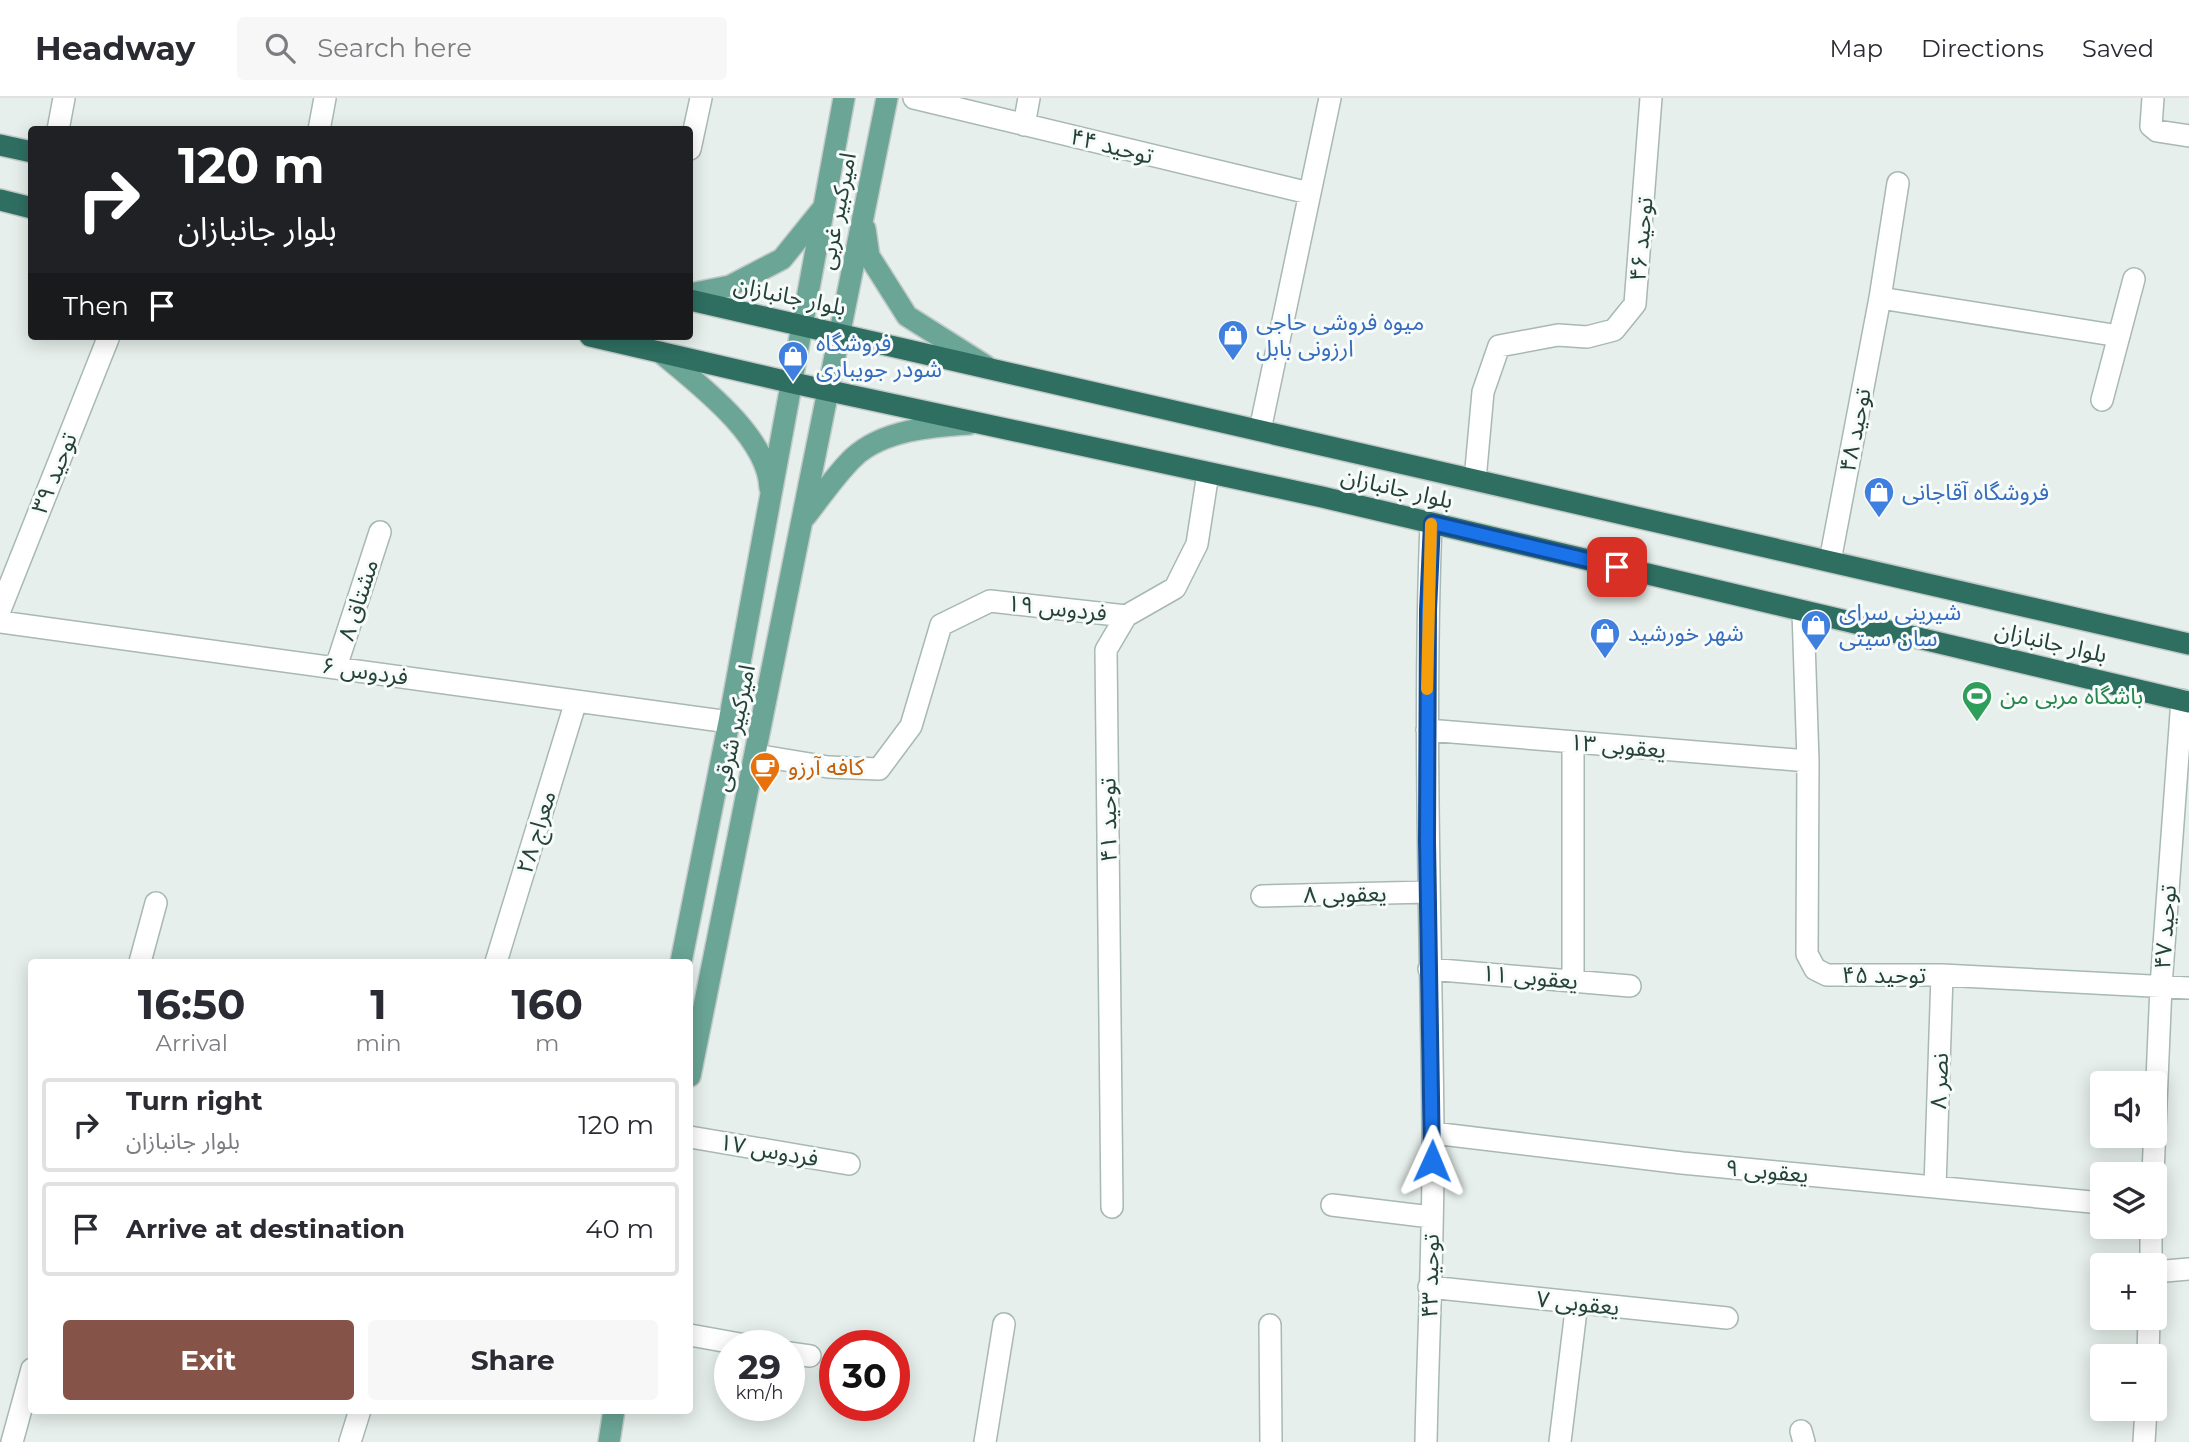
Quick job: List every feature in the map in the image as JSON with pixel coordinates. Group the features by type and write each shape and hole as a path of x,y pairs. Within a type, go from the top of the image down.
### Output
{"highway":[{"path":"0,145 28,151"},
{"path":"0,200 28,207"},
{"name":"بلوار جانبازان","path":"693,301 2189,644"},
{"name":"بلوار جانبازان","path":"608,340 1432,523 2186,701"}],"main road":[{"name":"امیرکبیر غربی","path":"793,383 844,98"},
{"name":"امیرکبیر غربی","path":"829,391 887,98"},
{"path":"693,293 730,286 782,259 825,206"},
{"path":"863,216 869,256 907,316 991,369"},
{"path":"660,352 710,394 760,453 769,472 770,502"},
{"name":"امیرکبیر شرقی","path":"682,959 793,383"},
{"name":"امیرکبیر شرقی","path":"693,1061 829,391"},
{"path":"804,518 856,456 881,442 926,427 980,423"},
{"path":"608,1442 613,1414"}],"street":[{"path":"59,126 64,98"},
{"path":"320,126 325,98"},
{"path":"693,135 701,98"},
{"name":"توحید ۴۴","path":"914,98 1310,193"},
{"path":"1024,125 1029,98"},
{"path":"1260,430 1330,98"},
{"name":"توحید ۴۶","path":"1475,480 1483,393 1499,346 1558,335 1587,337 1614,330 1636,304 1651,98"},
{"path":"2153,98 2151,126 2157,131 2189,136"},
{"name":"توحید ۴۸","path":"1830,561 1899,183"},
{"path":"2102,400 2134,279"},
{"path":"1880,298 2119,336"},
{"name":"توحید ۳۹","path":"0,610 106,340"},
{"name":"توحید ۴۱","path":"1112,1207 1106,650 1126,616 1175,588 1197,544 1208,473"},
{"name":"توحید ۴۳","path":"1426,1442 1433,1133 1427,730 1432,523"},
{"name":"مشتاق ۸","path":"336,667 380,532"},
{"name":"فردوس ۱۹","path":"755,755 828,767 879,769 911,726 942,625 990,601 1126,616"},
{"name":"توحید ۴۵","path":"1803,611 1808,761 1807,954 1815,969 1828,975 1942,975 2189,988"},
{"name":"فردوس ۶","path":"0,622 729,722"},
{"name":"معراج ۲۸","path":"497,959 576,701"},
{"name":"توحید ۴۷","path":"2154,1162 2161,986 2186,701"},
{"name":"یعقوبی ۱۳","path":"1427,730 1808,761"},
{"path":"1573,742 1573,981"},
{"name":"یعقوبی ۸","path":"1262,896 1428,892"},
{"path":"141,959 156,903"},
{"name":"یعقوبی ۱۱","path":"1429,969 1630,986"},
{"name":"نصر ۸","path":"1935,1186 1942,975"},
{"name":"یعقوبی ۹","path":"1433,1133 1682,1163 2090,1202"},
{"name":"فردوس ۱۷","path":"693,1137 849,1164"},
{"path":"1332,1205 1431,1217"},
{"path":"2167,1271 2189,1269"},
{"name":"یعقوبی ۷","path":"1429,1287 1727,1318"},
{"path":"1560,1442 1577,1302"},
{"path":"985,1442 1004,1324"},
{"path":"1270,1325 1271,1442"},
{"path":"693,1336 714,1339"},
{"path":"12,1442 28,1384"},
{"path":"350,1442 359,1414"},
{"path":"2144,1442 2145,1421"}],"slow traffic":[{"path":"1427,689 1431,524"}],"place":[{"name":"میوه فروشی حاجی ارزونی بابل","path":"1233,362"},
{"name":"فروشگاه شودر جویباری","path":"793,383"},
{"name":"فروشگاه آقاجانی","path":"1879,519"},
{"name":"شیرینی سرای سان سیتی","path":"1816,652"},
{"name":"شهر خورشید","path":"1605,660"},
{"name":"باشگاه مربی من","path":"1977,723"},
{"name":"کافه آرزو","path":"765,794"}],"route":[{"path":"1432,1161 1427,841 1428,610 1432,523 1617,567"}]}
